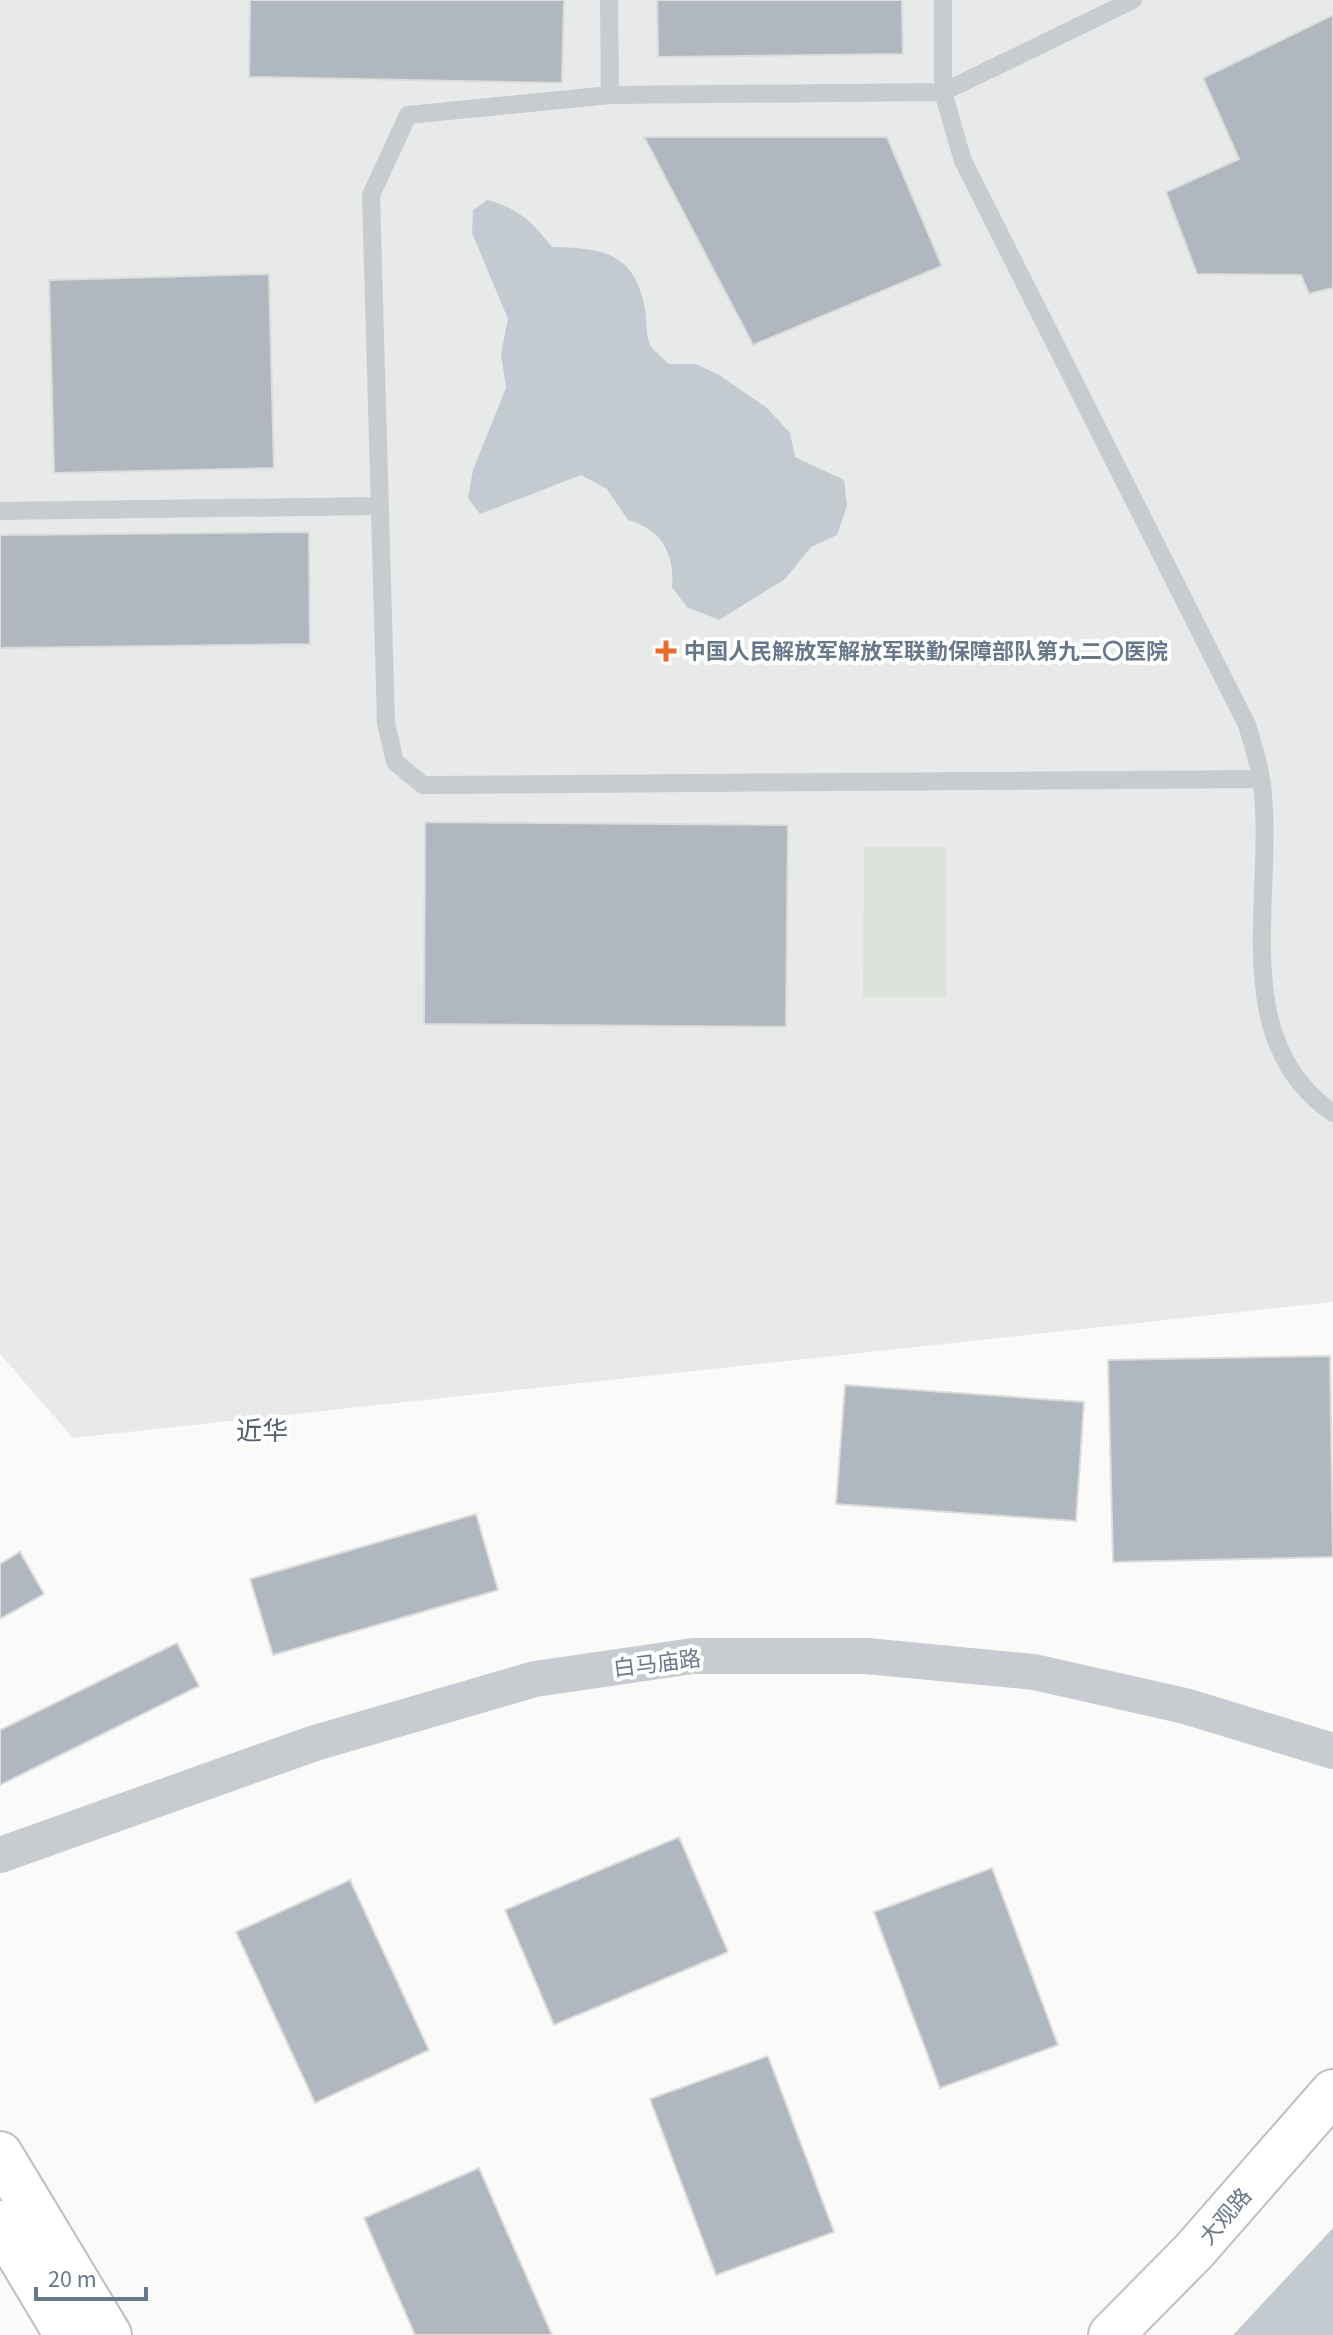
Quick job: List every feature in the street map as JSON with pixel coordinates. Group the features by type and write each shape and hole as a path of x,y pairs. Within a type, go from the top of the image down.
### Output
{"main road":[{"name":"大观路","path":"1111,2335 1194,2251 1333,2092"},
{"path":"0,2154 109,2335"},
{"path":"0,2223 67,2335"}],"street":[{"name":"白马庙路","path":"0,1855 315,1743 520,1684 693,1656 867,1656 1034,1672 1185,1706 1333,1751"}],"lane":[{"path":"609,0 610,95"},
{"path":"943,0 943,92 963,161 1247,725 1261,779 1268,1022 1285,1067 1333,1113"},
{"path":"1133,0 943,92 610,95 408,115 371,195 386,723 395,762 423,785 1261,779"},
{"path":"0,511 379,506"}],"shaded area":[{"name":"中国人民解放军解放军联勤保障部队第九二〇医院","path":"0,0 1333,0 1333,1302 73,1438 0,1354"},
{"path":"487,200 508,207 524,217 552,247 601,252 624,265 640,290 648,338 657,353 669,364 696,364 721,376 767,408 790,433 795,457 844,480 847,506 837,535 811,547 785,579 719,620 687,607 672,587 671,563 664,544 649,529 628,520 607,489 581,475 480,514 468,498 473,470 506,388 501,354 508,319 472,233 473,210"},
{"path":"864,847 946,847 946,997 863,997"},
{"path":"1333,2228 1333,2335 1233,2335"}],"building":[{"path":"250,0 564,0 562,83 249,77"},
{"path":"657,0 902,0 903,54 658,57"},
{"path":"1333,15 1333,288 1309,294 1301,275 1197,274 1166,192 1239,159 1203,78"},
{"path":"644,137 887,137 942,266 753,345"},
{"path":"269,274 274,468 54,473 49,280"},
{"path":"309,532 310,644 0,648 0,535"},
{"path":"425,822 788,825 786,1027 424,1024"},
{"path":"1330,1356 1333,1557 1113,1562 1108,1360"},
{"path":"845,1385 1084,1402 1076,1521 836,1504"},
{"path":"476,1514 498,1590 273,1655 250,1579"},
{"path":"20,1552 44,1594 0,1619 0,1564"},
{"path":"177,1643 199,1686 0,1785 0,1730"},
{"path":"679,1837 728,1952 554,2025 505,1910"},
{"path":"992,1868 1058,2045 940,2088 874,1912"},
{"path":"350,1880 429,2050 315,2103 236,1932"},
{"path":"768,2056 834,2232 716,2275 650,2099"},
{"path":"479,2168 552,2335 415,2335 364,2218"}],"place":[{"name":"中国人民解放军解放军联勤保障部队第九二〇医院","path":"666,651"}],"district":[{"name":"近华","path":"262,1431"}]}
